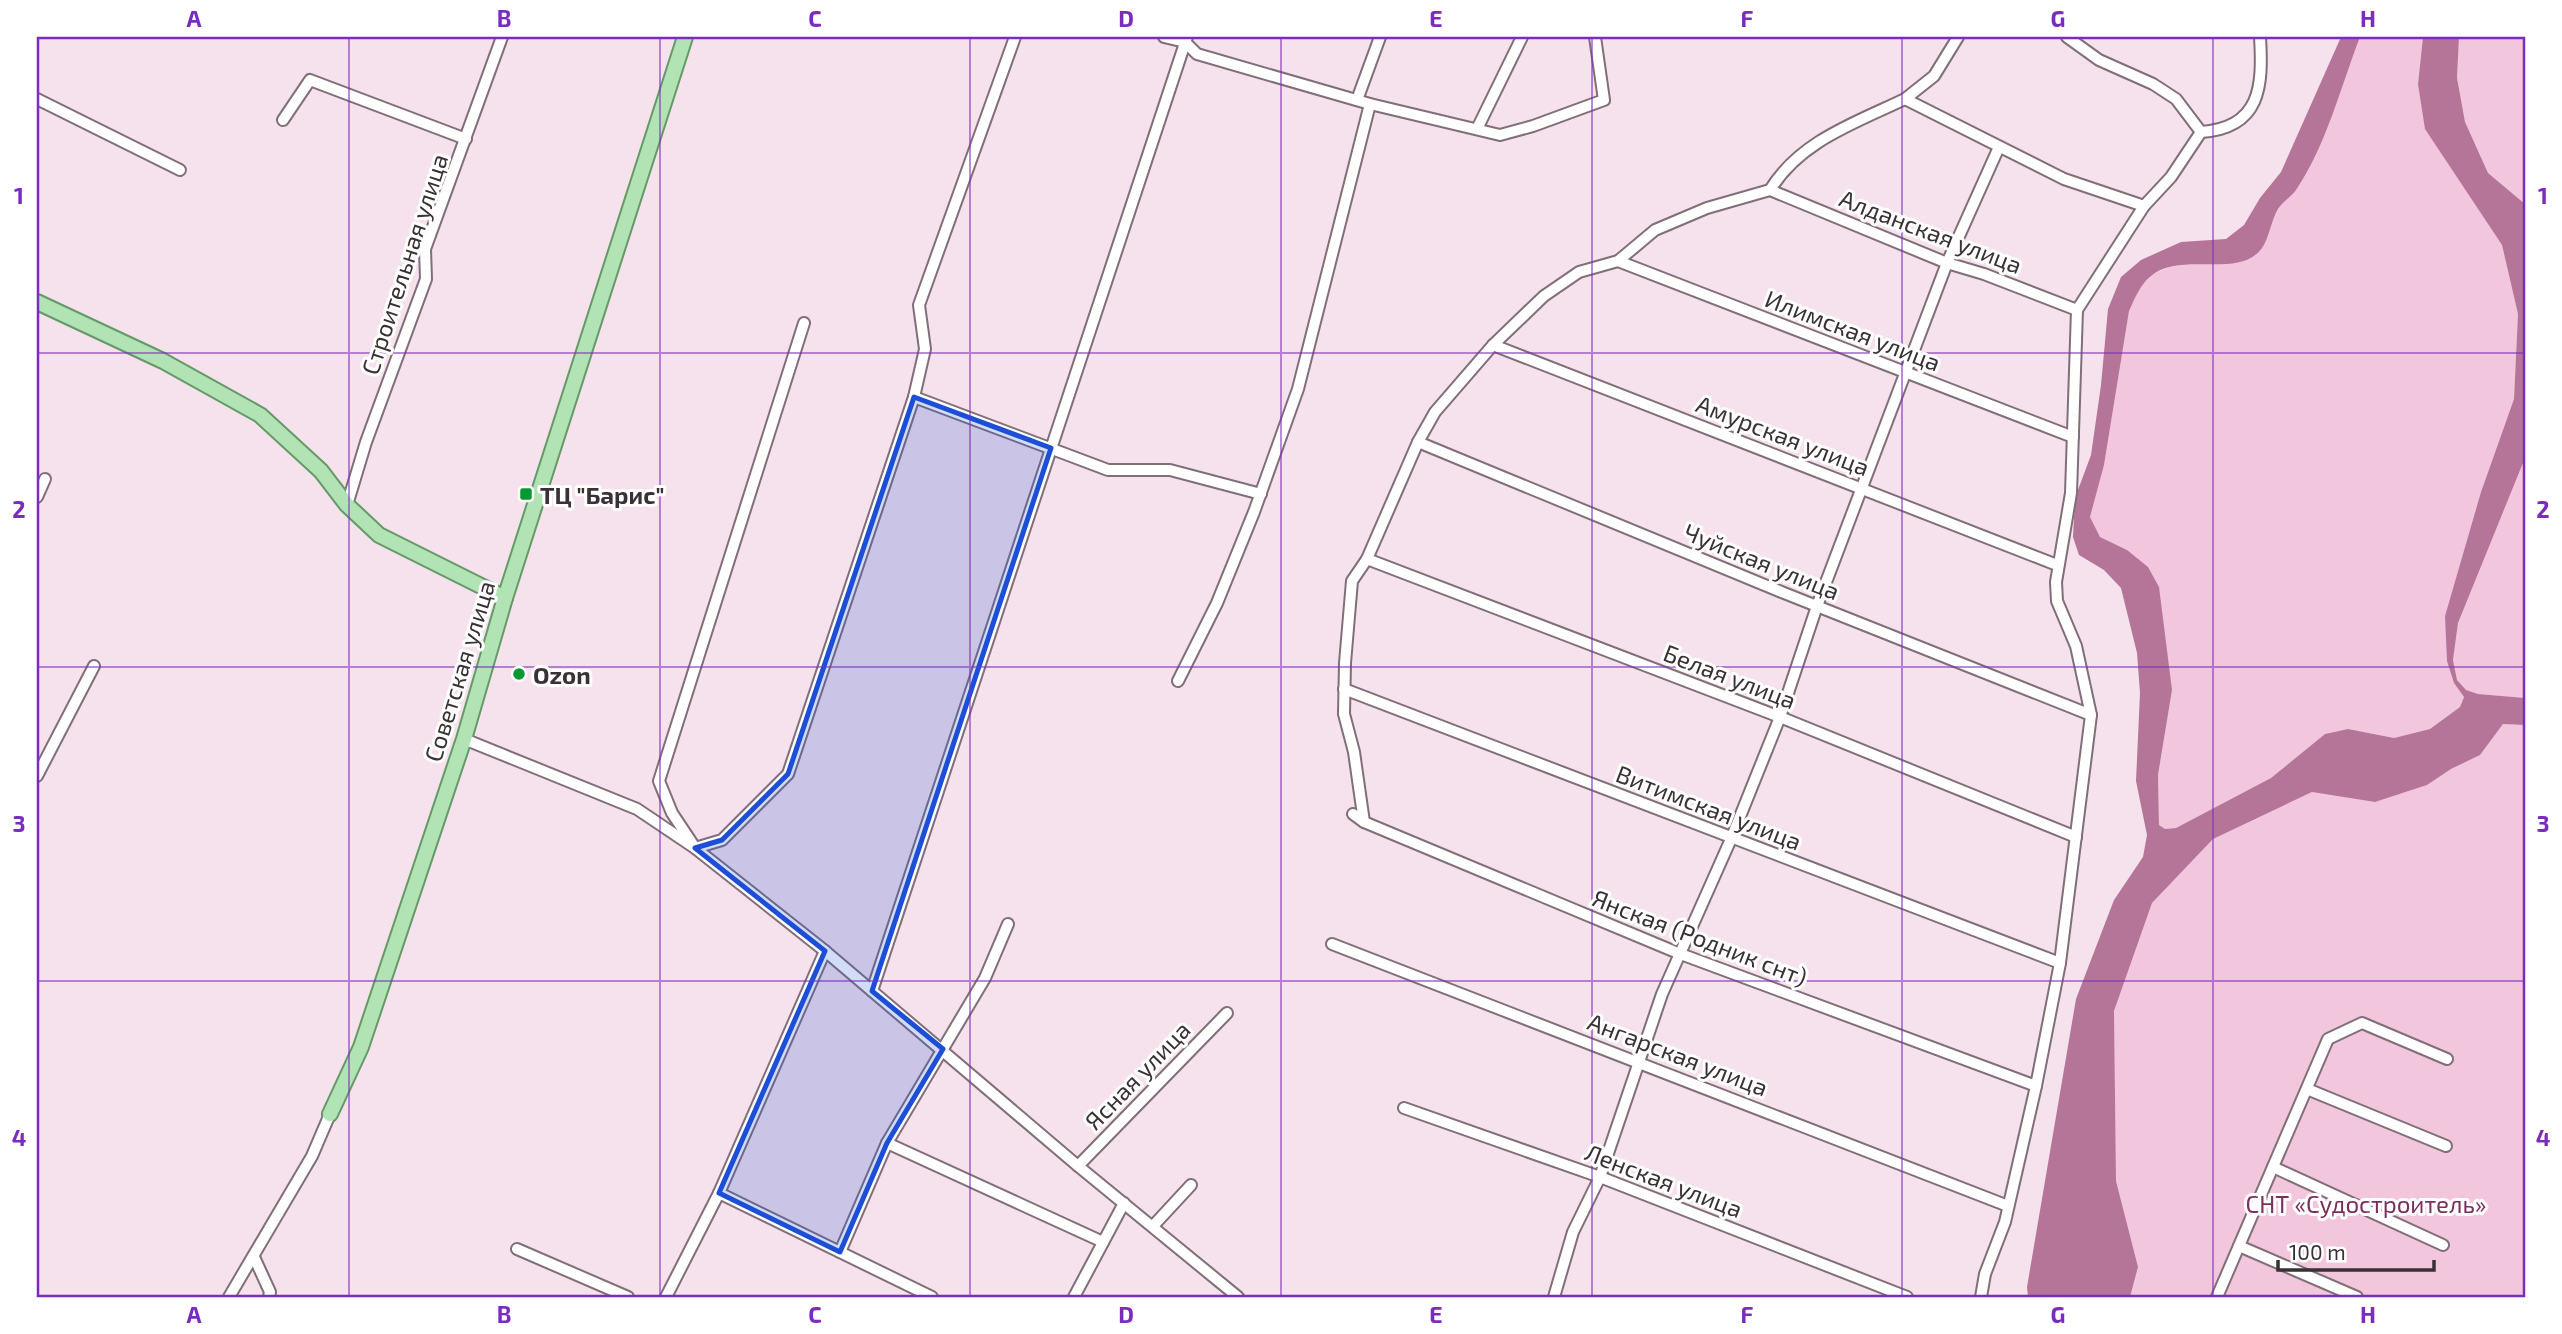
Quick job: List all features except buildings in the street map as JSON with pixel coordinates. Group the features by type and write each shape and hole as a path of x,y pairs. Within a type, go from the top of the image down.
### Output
{"main road":[{"name":"Советская улица","path":"330,1114 361,1047 464,739 505,598 685,37"},
{"path":"37,302 163,361 260,415 321,471 347,505 379,535 505,598"}],"street":[{"name":"Строительная улица","path":"347,505 366,442 426,279 425,249 502,37"},
{"path":"695,848 722,840 788,775 914,397 925,349 919,305 1015,37"},
{"path":"1164,37 1186,40 1197,54 1370,104 1500,135 1604,100 1599,38"},
{"path":"1357,100 1380,37"},
{"path":"1477,129 1522,37"},
{"path":"1364,822 1354,752 1344,714 1352,580 1367,559 1418,442 1434,412 1493,345 1544,296 1579,272 1618,261 1655,230 1707,208 1770,190 1781,171 1814,144 1905,99 1934,76 1958,37"},
{"path":"2067,37 2099,60 2153,84 2176,99 2201,132"},
{"path":"2201,132 2234,125 2246,115 2255,102 2260,90 2262,69 2260,37"},
{"path":"872,991 1186,40"},
{"path":"283,120 310,80 466,139"},
{"path":"37,99 180,170"},
{"path":"1905,99 2063,179 2144,206"},
{"path":"1178,681 1217,603 1261,494 1297,389 1370,104"},
{"path":"1981,1297 1984,1274 2005,1222 2060,963 2091,715 2076,646 2057,601 2057,565 2071,493 2077,310 2144,206 2171,177 2201,132"},
{"path":"1558,1296 1573,1232 1600,1177 1678,953 1731,839 1780,717 1817,606 1947,263 1998,147"},
{"name":"Алданская улица","path":"1770,190 1947,263 1984,274 2077,310"},
{"name":"Илимская улица","path":"1618,261 2074,437"},
{"path":"695,848 672,813 659,781 804,323"},
{"name":"Амурская улица","path":"1493,345 2057,565"},
{"path":"914,397 1108,470 1170,470 1261,494"},
{"name":"Чуйская улица","path":"1418,442 2091,715"},
{"path":"37,497 45,479"},
{"name":"Белая улица","path":"1367,559 1780,717 2076,837"},
{"path":"37,776 94,666"},
{"name":"Витимская улица","path":"1344,689 2060,963"},
{"path":"464,739 638,810 695,848 825,951 1078,1166 1238,1297"},
{"name":"Янская (Родник снт)","path":"1353,814 1364,822 1678,953 2036,1086"},
{"path":"840,1252 887,1143 985,978 1008,923"},
{"name":"Ангарская улица","path":"1332,944 2008,1206"},
{"path":"666,1297 719,1193 825,951"},
{"name":"Ясная улица","path":"1078,1166 1227,1013"},
{"path":"2217,1297 2328,1040 2362,1023 2447,1059"},
{"path":"2307,1089 2446,1146"},
{"name":"Ленская улица","path":"1404,1108 1600,1177 1907,1297"},
{"name":"Советская улица","path":"229,1297 312,1156 330,1114"},
{"path":"887,1143 1103,1242"},
{"path":"2273,1167 2443,1245"},
{"path":"1153,1226 1191,1185"},
{"path":"719,1193 932,1297"},
{"path":"1074,1297 1124,1202"},
{"path":"2239,1246 2357,1297"},
{"path":"517,1249 628,1297"},
{"path":"254,1256 270,1292 269,1297"}],"highlighted area":[{"path":"914,397 1051,448 872,991 943,1049 887,1143 840,1252 719,1193 825,951 695,848 722,840 788,774"}],"green space":[{"path":"2360,37 2423,37 2418,84 2468,193 2502,245 2518,314 2514,399 2481,492 2445,616 2454,683 2464,697 2460,707 2430,729 2394,738 2348,729 2325,734 2271,778 2176,828 2165,829 2159,825 2158,775 2172,690 2127,550 2100,537 2090,517 2104,465 2129,311 2138,290 2153,274 2179,263 2217,264 2270,226 2280,206 2295,191 2317,149"},
{"path":"2459,37 2525,37 2525,204 2488,173 2465,122 2457,78"},
{"path":"2525,458 2525,698 2478,694 2466,690 2457,680 2453,660 2458,623"},
{"name":"СНТ «Судостроитель»","path":"2503,724 2525,725 2525,1297 2130,1297 2138,1267 2116,1181 2114,1011 2152,903 2213,839 2312,792 2375,802 2427,785 2451,769 2480,755"}],"shaded area":[{"path":"2341,37 2360,37 2316,154 2296,190 2278,209 2262,248 2252,257 2239,262 2178,265 2163,269 2144,283 2129,311 2104,465 2090,517 2100,537 2127,550 2148,567 2159,587 2172,690 2158,775 2159,825 2165,829 2176,828 2271,778 2325,734 2348,729 2394,738 2430,729 2460,707 2464,697 2454,683 2447,661 2445,616 2481,492 2514,399 2518,314 2502,245 2425,129 2418,84 2423,37 2459,37 2457,78 2465,122 2488,173 2525,204 2525,458 2458,623 2453,660 2457,680 2466,690 2478,694 2525,698 2525,725 2503,724 2480,755 2451,769 2427,785 2375,802 2312,792 2213,839 2152,903 2114,1011 2116,1181 2138,1267 2130,1297 2028,1297 2027,1287 2076,999 2114,900 2143,857 2147,835 2136,781 2140,693 2137,653 2121,588 2104,570 2079,555 2073,537 2075,498 2091,455 2108,309 2121,277 2141,260 2181,242 2226,239 2244,225 2260,198 2281,172"}],"place":[{"name":"ТЦ \"Барис\"","path":"526,494"},
{"name":"Ozon","path":"519,674"}]}
